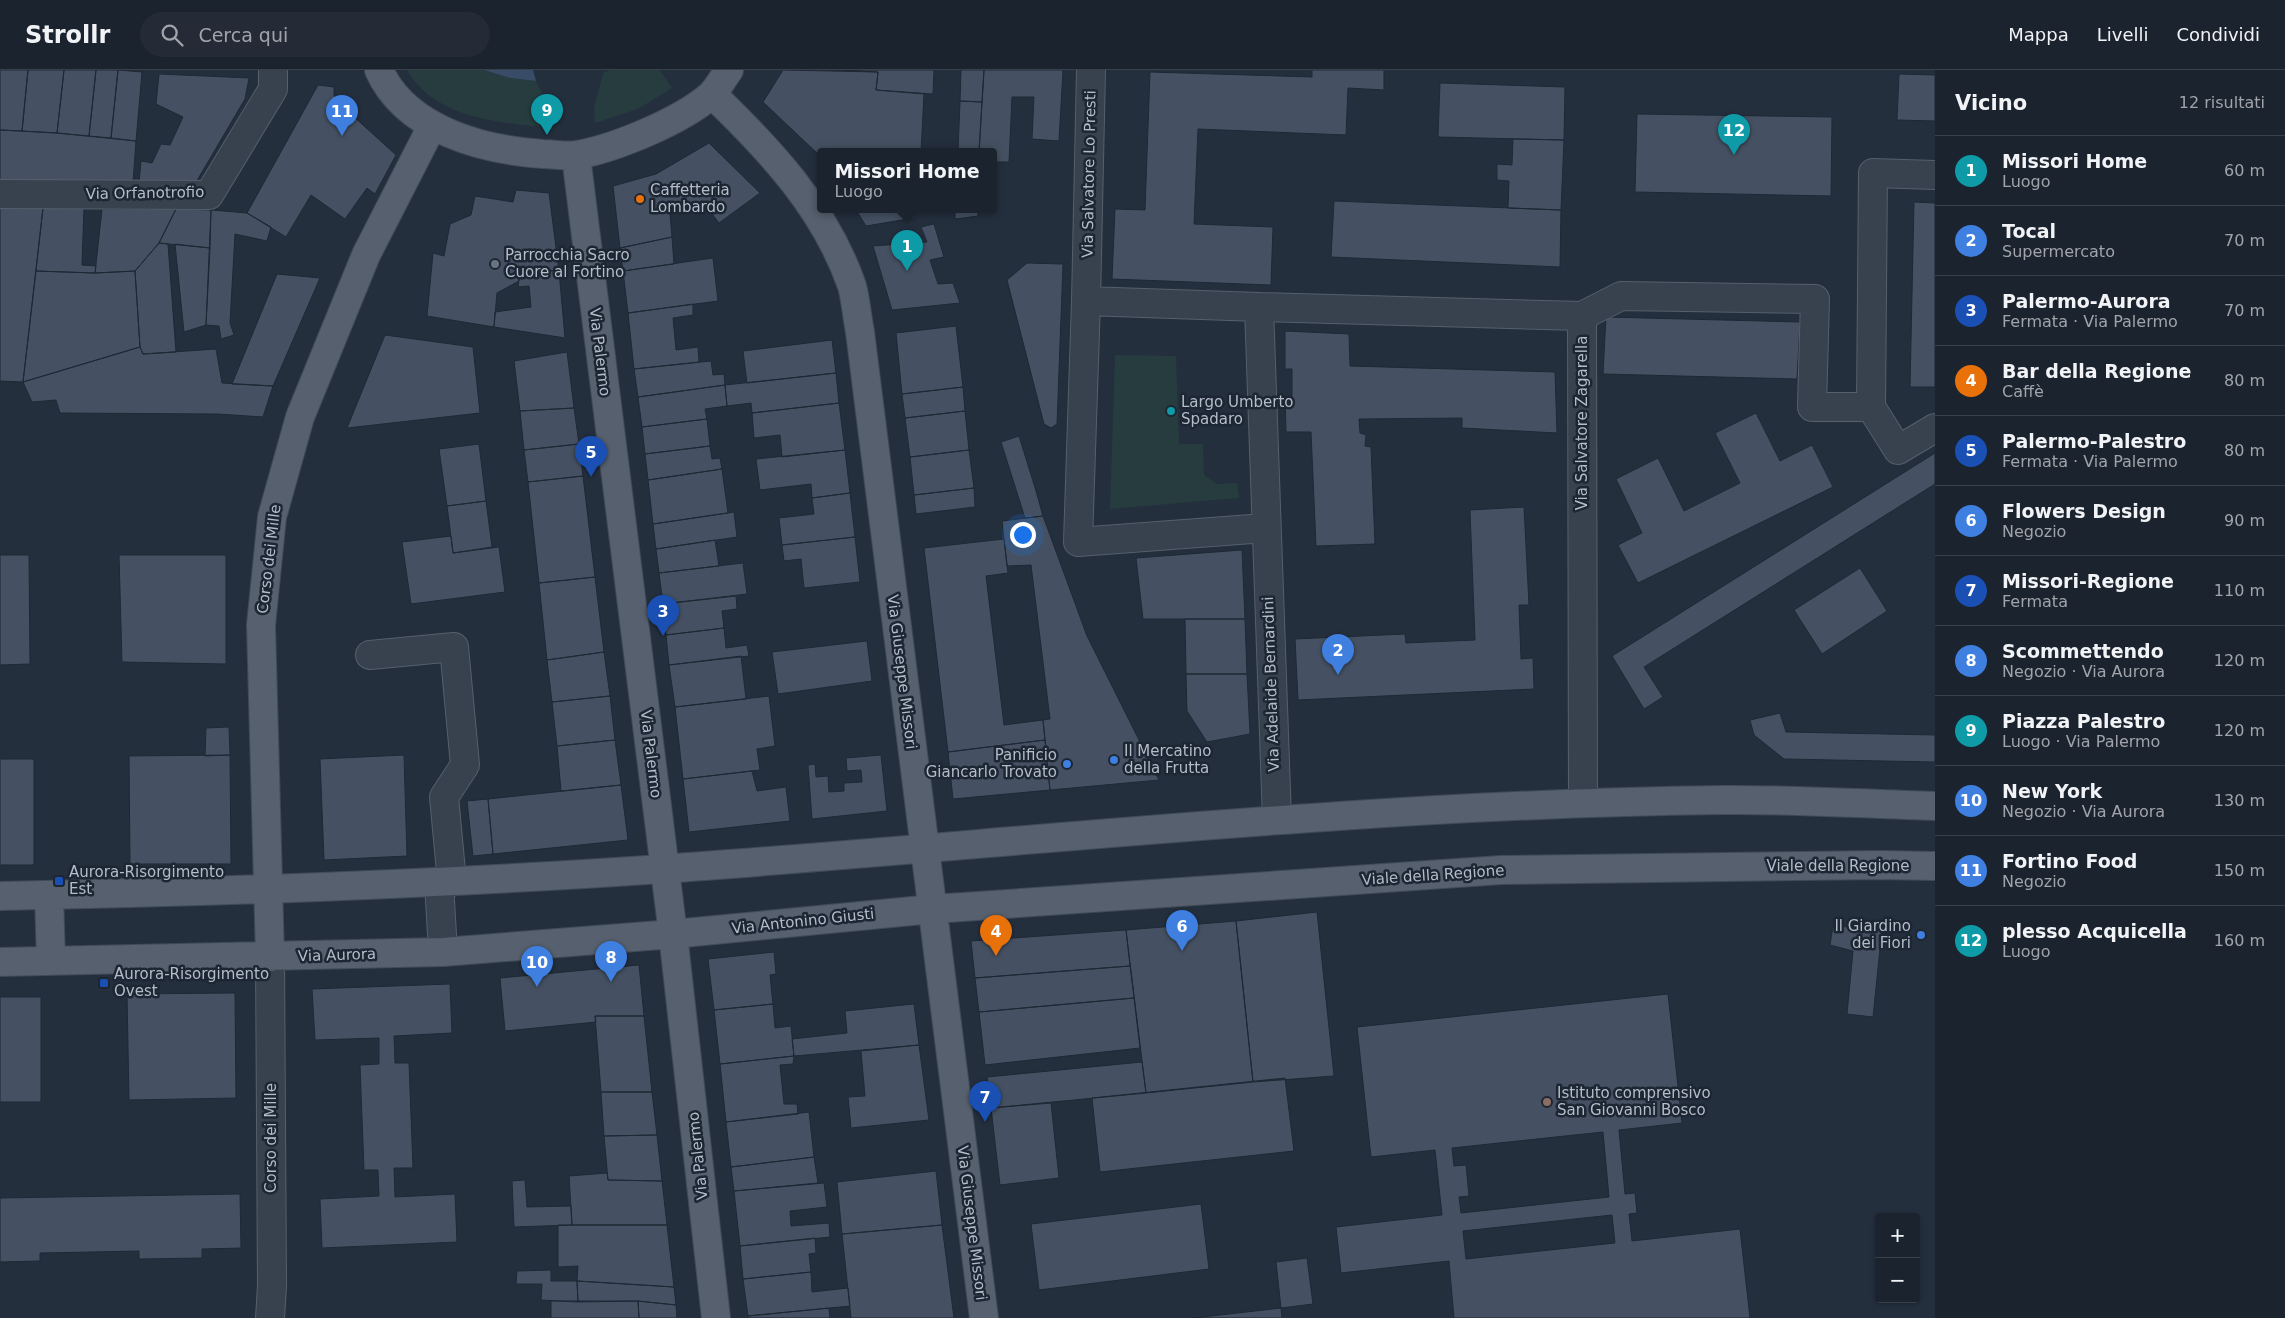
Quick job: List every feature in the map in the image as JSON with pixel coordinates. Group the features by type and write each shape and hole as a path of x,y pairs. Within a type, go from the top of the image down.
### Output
{"main road":[{"path":"379,70 383,79 401,102 432,126 485,145 502,149 576,156 637,137 677,117 712,94 729,70"},
{"name":"Via Giuseppe Missori","path":"712,94 788,173 824,223 852,287 860,332 984,1318"},
{"name":"Corso dei Mille","path":"270,957 261,625 272,517 300,417 366,255 432,126"},
{"name":"Via Palermo","path":"576,156 673,934 716,1318"},
{"path":"0,896 269,891 446,882 665,868 1277,820 1583,803 1726,800 1935,806"},
{"name":"Viale della Regione","path":"932,909 1501,870 1935,866"},
{"path":"49,895 51,961"},
{"name":"Via Antonino Giusti","path":"673,934 932,909"},
{"name":"Via Aurora","path":"0,962 443,952 673,934"}],"street":[{"name":"Via Orfanotrofio","path":"0,194 209,195 273,89 273,70"},
{"name":"Via Salvatore Lo Presti","path":"1091,70 1078,542 1266,538"},
{"path":"1935,175 1873,173 1871,407 1898,450 1935,428"},
{"name":"Via Salvatore Zagarella","path":"1086,289 1259,307 1582,316 1583,803"},
{"path":"1582,316 1621,296 1815,299 1812,407 1871,407"},
{"name":"Via Adelaide Bernardini","path":"1259,307 1277,820"},
{"path":"370,654 454,647 464,765 444,797 446,882 443,952"},
{"name":"Corso dei Mille","path":"270,957 272,1286 270,1318"}],"green space":[{"path":"407,70 484,70 510,78 536,81 551,112 552,128 491,120 471,116 452,109 419,87"},
{"path":"610,70 660,70 672,88 638,109 595,123 594,108 603,73"},
{"path":"1115,355 1176,356 1179,444 1203,444 1204,475 1217,484 1237,483 1239,498 1110,509"}],"water":[{"path":"484,70 533,70 536,81 510,78"}],"building":[{"path":"0,70 28,70 22,131 0,130"},
{"path":"28,70 64,70 57,133 22,131"},
{"path":"64,70 96,70 89,136 57,133"},
{"path":"96,70 118,70 111,138 89,136"},
{"path":"118,70 142,72 136,141 111,138"},
{"path":"783,70 878,72 876,90 924,94 921,148 817,148 817,153 763,102"},
{"path":"845,70 934,70 933,94 876,90 878,72"},
{"path":"961,70 984,70 982,102 960,101"},
{"path":"984,70 1063,70 1059,141 1032,139 1034,97 1012,97 1009,162 997,162 997,148 979,148"},
{"path":"1312,70 1384,70 1384,90 1348,88 1346,135 1198,129 1194,224 1273,227 1271,285 1112,279 1115,209 1145,210 1150,72 1312,77"},
{"path":"159,74 249,78 245,99 195,184 139,183 141,161 152,163 161,144 170,145 183,117 156,104"},
{"path":"1899,74 1935,75 1935,121 1897,120"},
{"path":"1440,83 1565,87 1564,140 1438,137"},
{"path":"318,85 334,87 334,95 352,115 396,155 375,194 367,188 345,219 311,195 286,237 247,213"},
{"path":"960,101 982,102 979,148 958,148"},
{"path":"1637,114 1832,117 1831,196 1635,192"},
{"path":"0,130 57,133 136,141 133,183 0,181"},
{"path":"1513,139 1564,140 1561,210 1508,208 1509,181 1497,180 1497,164 1512,165"},
{"path":"709,143 760,193 719,223 702,201 670,214 672,237 620,248 613,186 656,174"},
{"name":"Parrocchia Sacro Cuore al Fortino","path":"516,190 549,193 559,271 520,270 519,281 497,293 494,327 427,316 433,253 444,256 450,224 471,215 475,196 513,202"},
{"path":"1334,201 1561,210 1560,267 1331,257"},
{"path":"1914,202 1935,203 1935,387 1910,387"},
{"path":"0,208 43,208 23,382 0,381"},
{"path":"43,208 84,208 82,265 96,266 95,273 36,271"},
{"path":"102,209 176,209 159,243 135,271 95,273"},
{"path":"176,209 211,210 210,248 159,243"},
{"path":"211,210 247,213 271,227 267,241 235,234 230,323 234,335 221,339 219,326 206,325"},
{"path":"858,213 914,213 914,218 866,226"},
{"path":"955,213 978,213 978,216 955,219"},
{"path":"934,224 944,257 930,260 938,284 953,283 960,303 892,310 873,246 927,242 921,227"},
{"path":"672,237 674,264 623,271 620,248"},
{"path":"159,243 168,244 176,352 143,354 140,347 135,271"},
{"path":"175,244 210,248 206,325 184,332"},
{"path":"713,258 718,301 628,313 623,271"},
{"path":"1027,263 1063,264 1057,424 1051,428 1044,424 1007,280"},
{"path":"520,270 559,271 565,338 494,327 495,312 531,307 529,286 518,287"},
{"path":"36,271 95,273 135,271 140,347 23,382"},
{"path":"277,274 320,278 273,386 232,384"},
{"path":"693,304 693,315 673,318 676,350 698,347 699,362 634,369 628,313"},
{"path":"1606,317 1800,322 1797,379 1603,374"},
{"path":"956,326 963,387 902,394 896,333"},
{"path":"1285,331 1349,334 1350,366 1555,372 1557,433 1462,428 1462,418 1359,419 1360,433 1366,435 1365,446 1371,447 1375,544 1316,546 1311,432 1286,432 1285,398 1292,398 1292,369 1285,369"},
{"path":"385,335 473,347 480,413 347,428"},
{"path":"832,340 836,373 747,383 743,351"},
{"path":"140,347 143,354 216,349 222,383 273,386 263,417 218,414 60,413 56,400 32,402 23,382"},
{"path":"567,352 574,408 520,411 514,361"},
{"path":"711,361 713,375 724,374 725,385 638,397 634,369"},
{"path":"836,373 839,403 752,413 751,403 727,406 725,385"},
{"path":"725,385 727,406 705,409 707,419 642,427 638,397"},
{"path":"963,387 965,411 905,418 902,394"},
{"path":"839,403 845,450 782,457 780,435 754,438 752,413"},
{"path":"574,408 579,444 524,450 520,411"},
{"path":"965,411 969,450 910,457 905,418"},
{"path":"1756,413 1780,461 1812,445 1833,487 1638,583 1618,545 1642,533 1616,479 1658,458 1684,511 1740,483 1715,433"},
{"path":"707,419 710,446 645,454 642,427"},
{"path":"1019,436 1043,516 1025,518 1001,442"},
{"path":"479,444 486,501 447,506 439,449"},
{"path":"579,444 583,476 528,482 524,450"},
{"path":"710,446 712,459 720,458 722,469 648,480 645,454"},
{"path":"845,450 850,493 812,498 811,484 760,490 756,459"},
{"path":"969,450 974,488 914,495 910,457"},
{"path":"1935,453 1935,484 1644,667 1663,697 1644,709 1612,656"},
{"path":"722,469 728,513 653,524 648,480"},
{"path":"583,476 595,577 539,583 528,482"},
{"path":"974,488 975,507 916,514 914,495"},
{"path":"850,493 855,537 782,545 779,518 814,514 812,498"},
{"path":"486,501 492,547 453,553 447,506"},
{"path":"1524,507 1529,605 1519,605 1521,659 1533,658 1534,689 1298,700 1295,639 1405,634 1406,643 1475,640 1470,510"},
{"path":"734,512 737,537 656,549 653,524"},
{"path":"1043,516 1087,636 1159,780 1050,790 1043,720 1050,719 1031,565 1007,566 1002,521"},
{"path":"451,536 453,553 499,547 505,592 411,604 402,542"},
{"path":"855,537 860,582 804,588 801,559 784,561 782,545"},
{"path":"1004,539 1008,573 986,576 1004,725 1043,720 1045,740 948,752 924,548"},
{"path":"715,540 719,566 659,573 656,549"},
{"path":"1242,550 1245,619 1143,619 1136,558"},
{"path":"0,555 29,555 30,664 0,665"},
{"path":"119,555 226,555 226,664 122,662"},
{"path":"743,563 747,594 663,604 659,573"},
{"path":"1860,568 1887,611 1822,654 1794,610"},
{"path":"595,577 604,652 547,660 539,583"},
{"path":"736,596 737,609 722,611 724,628 666,635 663,604"},
{"path":"1185,619 1245,619 1247,674 1186,674"},
{"path":"724,628 726,648 747,645 749,656 669,665 666,635"},
{"path":"867,641 872,681 778,694 772,652"},
{"path":"604,652 610,696 552,702 547,660"},
{"path":"741,656 746,699 675,707 669,665"},
{"path":"1186,674 1247,674 1250,734 1207,742 1187,711"},
{"path":"610,696 615,740 557,746 552,702"},
{"path":"769,696 775,746 757,749 760,770 683,779 675,707"},
{"path":"1780,713 1786,732 1935,735 1935,762 1784,759 1754,735 1750,720"},
{"path":"229,727 230,755 205,756 206,728"},
{"path":"615,740 621,785 561,791 557,746"},
{"path":"1045,740 1050,790 953,799 948,752"},
{"path":"230,755 231,864 130,864 129,756"},
{"path":"404,755 407,856 324,860 320,759"},
{"path":"881,755 887,811 812,819 808,765 815,764 816,777 828,776 829,792 844,791 844,783 862,782 861,770 847,771 846,758"},
{"path":"0,759 34,759 34,865 0,865"},
{"path":"752,771 757,791 786,787 790,821 689,832 683,779"},
{"path":"621,785 628,840 493,854 488,799"},
{"path":"488,799 493,854 473,856 467,801"},
{"path":"1317,912 1334,1076 1253,1082 1236,921"},
{"path":"1236,921 1253,1082 1146,1093 1126,930"},
{"path":"1833,926 1882,929 1873,1017 1847,1014 1853,951 1830,945"},
{"path":"1126,930 1130,966 975,978 971,941"},
{"path":"774,952 776,974 770,975 773,1004 714,1010 708,959"},
{"path":"639,965 644,1016 595,1016 596,1022 505,1031 500,978"},
{"path":"1130,966 1134,998 979,1012 975,978"},
{"path":"450,984 452,1033 394,1036 395,1063 409,1063 413,1168 394,1168 395,1197 455,1194 457,1242 322,1248 320,1199 379,1196 378,1170 364,1170 360,1065 379,1064 379,1038 315,1040 312,989"},
{"path":"235,993 236,1098 129,1100 127,994"},
{"path":"1668,994 1682,1123 1619,1130 1625,1194 1635,1193 1637,1213 1629,1214 1632,1241 1740,1229 1750,1318 1454,1318 1449,1261 1341,1273 1336,1227 1442,1215 1435,1150 1371,1157 1357,1027","holes":["1603,1132 1609,1197 1461,1213 1459,1197 1469,1196 1466,1165 1454,1166 1452,1148","1612,1215 1615,1243 1466,1259 1463,1231"]},
{"path":"0,997 41,997 41,1102 0,1102"},
{"path":"1134,998 1140,1048 985,1065 979,1012"},
{"path":"773,1004 775,1028 791,1026 794,1056 720,1064 714,1010"},
{"path":"914,1004 919,1045 794,1056 792,1039 847,1033 845,1011"},
{"path":"595,1016 644,1016 652,1092 601,1092"},
{"path":"919,1045 929,1120 851,1128 848,1097 865,1096 861,1051"},
{"path":"794,1056 793,1064 780,1065 784,1104 797,1104 798,1114 726,1122 720,1064"},
{"path":"1142,1062 1146,1093 991,1108 987,1077"},
{"path":"1285,1078 1294,1151 1100,1172 1092,1098"},
{"path":"601,1092 652,1092 657,1135 604,1136"},
{"path":"1051,1103 1059,1178 1000,1185 991,1108"},
{"path":"809,1112 814,1157 731,1167 726,1122"},
{"path":"657,1135 662,1181 608,1180 604,1136"},
{"path":"814,1157 818,1183 734,1191 731,1167"},
{"path":"936,1171 942,1225 842,1234 837,1182"},
{"path":"607,1173 608,1180 662,1181 667,1225 572,1225 569,1176"},
{"path":"525,1180 527,1207 571,1206 572,1225 514,1227 512,1181"},
{"path":"824,1183 827,1207 790,1211 791,1226 829,1223 830,1237 740,1246 734,1191"},
{"path":"240,1194 241,1248 202,1249 202,1258 139,1259 139,1251 40,1253 40,1261 0,1262 0,1198"},
{"path":"1201,1204 1209,1269 1039,1290 1031,1224"},
{"path":"558,1225 667,1225 674,1287 577,1281 578,1266 558,1267"},
{"path":"942,1225 954,1318 851,1318 842,1234"},
{"path":"815,1238 816,1253 809,1254 811,1272 743,1279 740,1246"},
{"path":"1307,1258 1313,1304 1281,1308 1276,1262"},
{"path":"551,1270 551,1281 577,1281 578,1302 541,1300 542,1284 516,1284 517,1271"},
{"path":"811,1272 812,1292 848,1288 850,1306 748,1316 743,1279"},
{"path":"577,1281 674,1287 676,1305 638,1301 578,1302"},
{"path":"551,1301 638,1301 639,1318 551,1318"},
{"path":"638,1301 676,1305 677,1318 639,1318"},
{"path":"829,1308 830,1318 748,1318 748,1316"},
{"path":"1281,1308 1282,1318 1194,1318"}],"place":[{"name":"Piazza Palestro","path":"547,135"},
{"name":"Fortino Food","path":"342,136"},
{"name":"plesso Acquicella","path":"1734,155"},
{"name":"Caffetteria Lombardo","path":"640,199"},
{"name":"Parrocchia Sacro Cuore al Fortino","path":"495,264"},
{"name":"Missori Home","path":"907,271"},
{"name":"Largo Umberto Spadaro","path":"1171,411"},
{"name":"Palermo-Palestro","path":"591,477"},
{"name":"Palermo-Aurora","path":"663,636"},
{"name":"Tocal","path":"1338,675"},
{"name":"Il Mercatino della Frutta","path":"1114,760"},
{"name":"Panificio Giancarlo Trovato","path":"1067,764"},
{"name":"Aurora-Risorgimento Est","path":"59,881"},
{"name":"Il Giardino dei Fiori","path":"1921,935"},
{"name":"Flowers Design","path":"1182,951"},
{"name":"Bar della Regione","path":"996,956"},
{"name":"Scommettendo","path":"611,982"},
{"name":"Aurora-Risorgimento Ovest","path":"104,983"},
{"name":"New York","path":"537,987"},
{"name":"Istituto comprensivo San Giovanni Bosco","path":"1547,1102"},
{"name":"Missori-Regione","path":"985,1122"}]}
